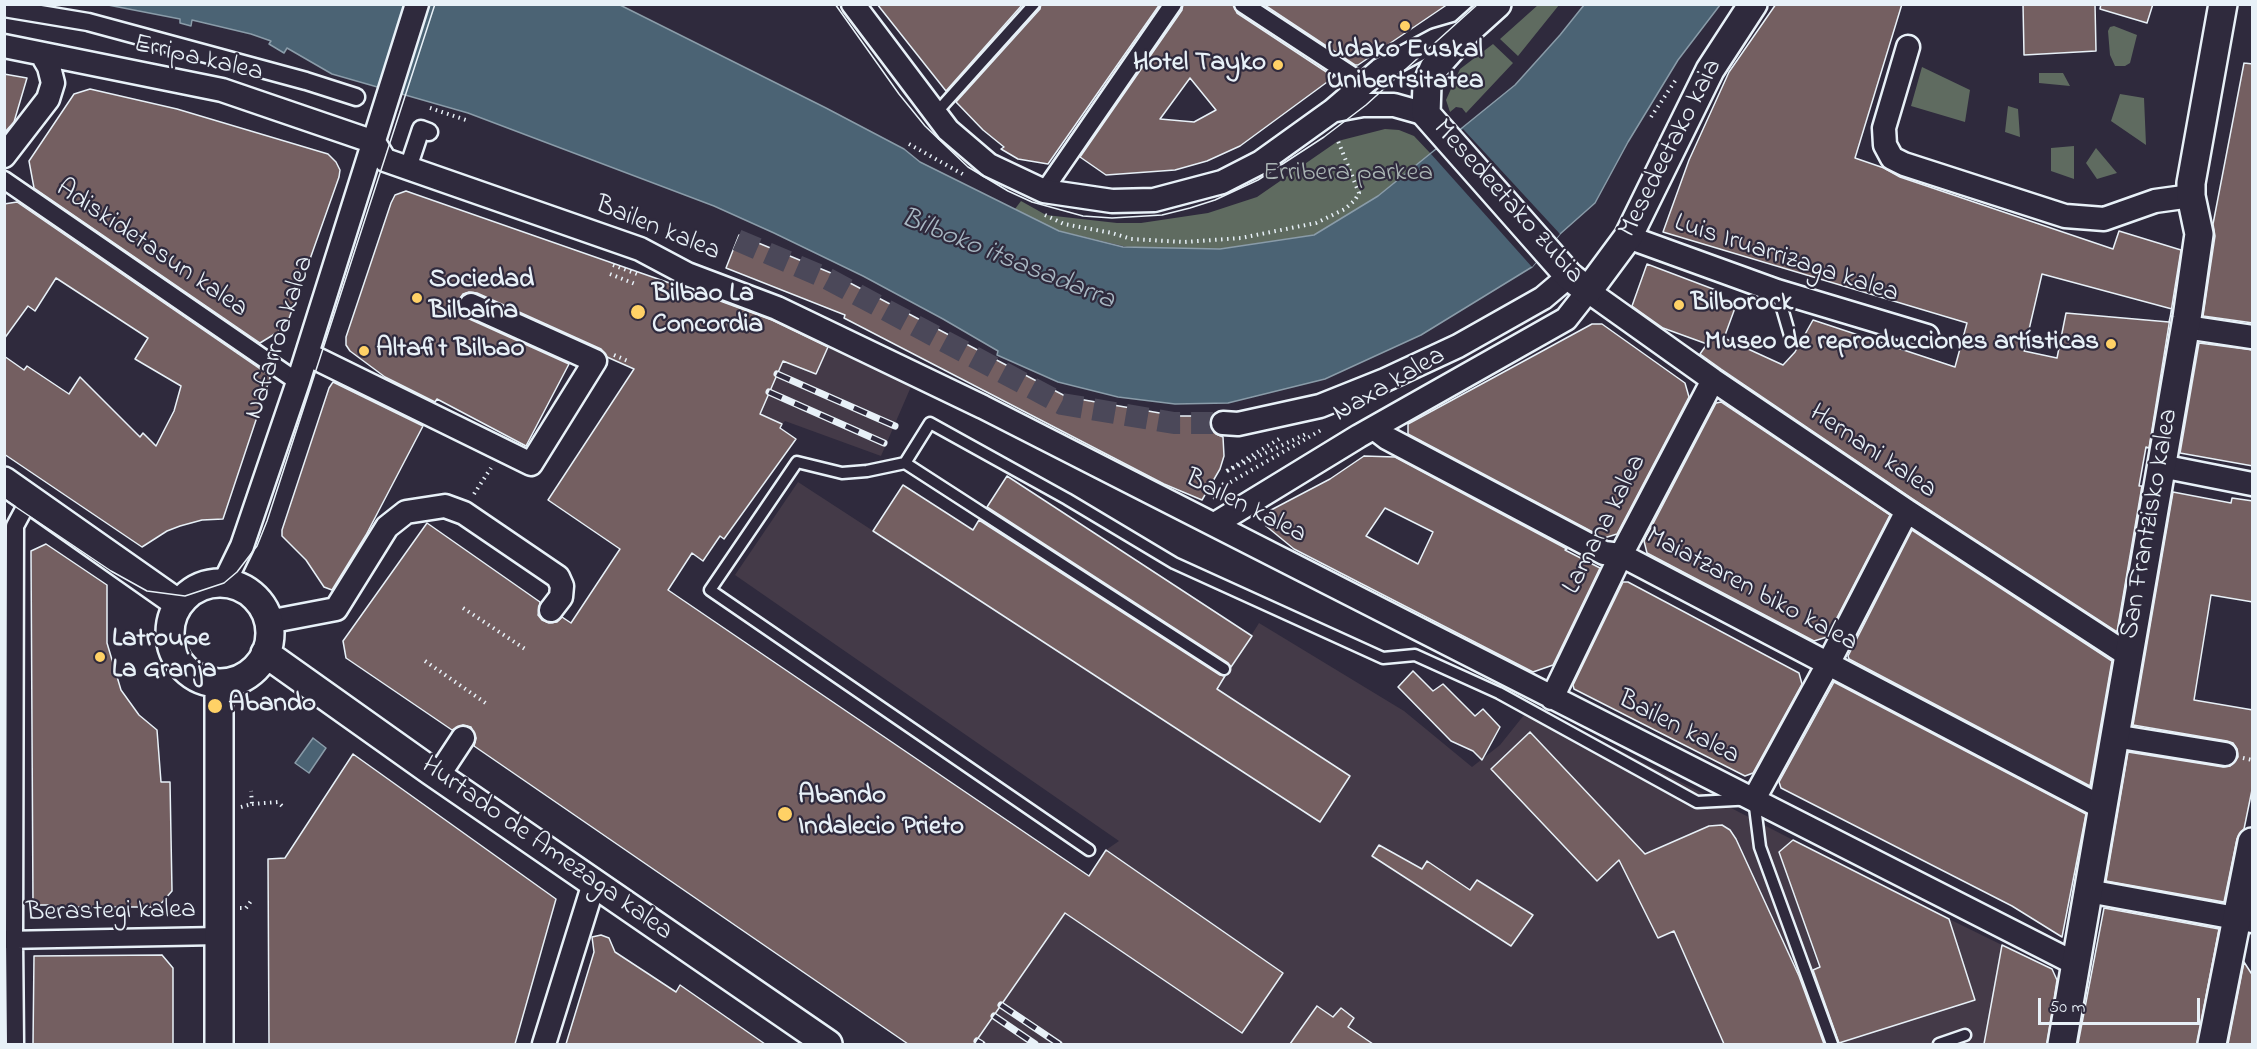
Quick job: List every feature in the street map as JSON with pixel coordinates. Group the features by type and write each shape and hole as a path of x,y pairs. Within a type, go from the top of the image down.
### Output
{"street":[{"name":"Nafarroa kalea","path":"224,583 242,546 298,382 417,4"},
{"path":"1044,191 1173,4"},
{"path":"1244,4 1365,84"},
{"path":"1332,111 1363,105 1394,105 1426,114 1427,84 1434,68 1467,31 1497,4"},
{"name":"Mesedeetako kaia","path":"1571,276 1628,237 1710,70 1752,4"},
{"name":"San Frantzisko kalea","path":"2062,1044 2186,327 2199,234 2191,196 2223,4"},
{"path":"854,5 948,130 989,165 1044,191 1112,201 1154,200 1222,182 1261,162 1332,111 1380,70 1436,40 1467,31"},
{"path":"4,8 88,22 306,81 356,97"},
{"name":"Erripa kalea","path":"4,46 222,90 374,142"},
{"path":"1908,47 1884,128 1885,145 1892,158 1904,164 2065,216 2104,219 2155,201 2191,196"},
{"path":"4,156 48,99 53,83 49,67 42,55"},
{"name":"Mesedeetako zubia","path":"1426,114 1571,276"},
{"path":"408,168 421,129 429,132"},
{"name":"Bailen kalea","path":"374,142 385,160 640,249 687,274 777,308 982,407 2076,964"},
{"name":"Adiskidetasun kalea","path":"4,180 298,382"},
{"name":"Luis Iruarrizaga kalea","path":"1628,237 1777,291 1928,336"},
{"path":"1223,423 1238,424 1320,406 1385,380 1458,346 1543,298 1571,276"},
{"name":"Hernani kalea","path":"1571,276 1713,380 1907,511 2128,655"},
{"name":"Naxa kalea","path":"1215,524 1293,475 1566,319 1571,276"},
{"path":"307,354 531,464 595,361 471,305"},
{"path":"2186,327 2253,338"},
{"name":"Lamana kalea","path":"1552,698 1621,555 1713,380"},
{"name":"Maiatzaren biko kalea","path":"1374,428 1387,438 1604,553 1621,555 2103,808"},
{"path":"2161,466 2253,484"},
{"path":"4,481 179,604"},
{"path":"15,1044 9,940 15,526 30,498"},
{"path":"268,622 336,609 387,527 406,512 445,506 462,512 558,577 562,586 561,597 551,610"},
{"path":"1754,799 1828,664 1907,511"},
{"path":"224,583 239,587 252,596 262,608 268,622 269,638 265,653 256,668 233,682 219,683 204,681 191,674 180,664 172,650 170,634 172,618 179,604 196,589 210,584 224,583"},
{"name":"Hurtado de Amezaga kalea","path":"265,653 438,776 828,1044"},
{"path":"219,683 219,1044"},
{"path":"2115,736 2225,754"},
{"path":"438,776 463,738"},
{"path":"2212,1044 2245,920 2253,843"},
{"path":"544,1044 594,884"},
{"path":"2088,891 2245,920"},
{"name":"Berastegi kalea","path":"9,940 219,936"}],"lane":[{"path":"936,113 1034,4"},
{"path":"1777,291 1791,339"},
{"path":"905,463 930,423 1067,499 1174,563 1383,658 1415,655 1489,688 1697,802 1754,799 1760,847 1832,1044"},
{"path":"1089,850 710,590 797,462 842,473 867,471 905,463 1224,669"},
{"path":"1939,1044 1965,1035"}],"path":[{"path":"430,108 466,120"},
{"path":"613,265 639,275"},
{"path":"610,274 635,284"},
{"path":"1221,502 1210,494 1330,423 1225,472 1286,435"},
{"path":"462,512 504,450"},
{"path":"463,608 525,649"},
{"path":"425,661 487,704"},
{"path":"252,804 278,802 282,806"}],"shaded area":[{"path":"831,342 913,382 881,456 785,421 782,424 760,414 783,361 816,374"},
{"path":"798,482 1320,822 1350,776 1218,689 1259,623 1404,711 1472,767 1500,745 1532,705 1793,840 1779,852 1819,968 1974,1000 1949,919 2002,945 1984,1044 974,1044 1065,913 1242,1033 1283,973 1106,850 1119,841 735,575"}],"green space":[{"path":"1538,5 1559,5 1518,56 1500,39"},
{"path":"2114,26 2137,35 2130,63 2125,66 2115,66 2110,55 2108,31"},
{"path":"1493,44 1513,63 1466,113 1462,108 1456,107 1450,112 1446,100 1460,69"},
{"path":"1922,67 1970,90 1965,122 1911,106"},
{"path":"2039,73 2063,73 2070,86 2039,83"},
{"path":"2120,94 2144,98 2146,145 2111,121"},
{"path":"2008,106 2018,109 2020,137 2005,132"},
{"name":"Erribera parkea","path":"1385,129 1399,130 1414,136 1431,154 1378,196 1314,235 1220,249 1127,247 1059,231 1015,209 1021,201 1046,215 1117,223 1141,223 1208,213 1257,197 1338,141"},
{"path":"2074,146 2074,179 2051,171 2051,148"},
{"path":"2096,148 2117,173 2097,179 2086,163"}],"water":[{"name":"Bilboko itsasadarra","path":"108,5 620,5 826,108 904,149 920,162 1059,231 1123,247 1220,249 1314,235 1378,196 1515,85 1584,5 1720,5 1678,60 1628,142 1595,203 1560,234 1532,267 1421,335 1325,379 1228,403 1175,404 1118,397 1058,382 997,355 998,351 943,319 863,276 774,233 714,206 468,113 332,74 287,48 284,53 269,44 271,41 251,34 192,20 191,26 180,23 180,19"},
{"path":"313,738 326,748 309,773 295,763"}],"pier":[{"path":"1463,129 1560,234 1532,267 1431,154"}],"building":[{"path":"877,4 1023,4 946,91"},
{"path":"1041,4 1160,4 1048,164 1018,159 1001,149 1004,147 983,130 956,102 1040,9"},
{"path":"1183,4 1233,4 1237,13 1334,77 1240,146 1207,161 1175,170 1106,175 1080,157 1182,10","holes":["1190,78 1216,110 1194,122 1160,119"]},
{"path":"1263,4 1448,4 1355,65"},
{"path":"1776,4 1902,4 1855,158 1884,168 1900,177 2113,249 2119,231 2181,250 2171,309 2042,274 2024,351 2057,358 2066,313 2169,322 2170,317 2149,448 2146,447 2139,486 2142,486 2117,632 1914,500 1721,369 1700,354 1707,344 1663,328 1632,306 1647,264 1721,292 1718,302 1735,308 1724,338 1783,365 1795,352 1813,320 1955,367 1967,323 1663,232 1689,160 1729,72"},
{"path":"2023,4 2095,4 2096,51 2024,55"},
{"path":"2101,4 2153,4 2147,23 2100,9"},
{"path":"2244,63 2253,64 2253,323 2203,316 2215,236 2213,224"},
{"path":"4,74 27,78 14,122 4,133"},
{"path":"90,89 177,109 328,154 336,162 340,170 339,177 286,327 260,343 34,188 29,161 74,94"},
{"path":"406,191 772,320 828,347 816,374 783,361 760,414 782,424 780,428 796,439 724,539 720,536 703,561 692,553 668,590 1089,876 1106,850 1283,973 1242,1033 1065,913 974,1044 908,1044 474,746 476,738 471,727 463,725 452,730 346,658 343,641 427,523 540,602 538,615 549,623 557,622 562,617 571,623 620,549 548,500 634,369 607,357 601,349 477,293 463,294 458,307 465,317 569,364 526,446 437,399 435,402 385,377 350,351 346,345 346,337 391,203 395,195"},
{"path":"17,202 269,375 270,378 223,519 202,520 180,526 167,531 142,547 4,454 4,356 24,370 27,366 69,394 80,377 140,437 143,433 156,446 174,411 181,386 135,359 148,338 56,278 35,311 28,306 4,339 4,204"},
{"path":"739,235 831,273 1067,397 1177,416 1212,416 1211,429 1223,437 1224,456 1220,469 1202,500 1164,484 844,318 845,315 726,268"},
{"path":"1592,324 1602,324 1685,383 1689,397 1617,534 1604,538 1408,434 1408,424"},
{"path":"2199,343 2253,350 2253,466 2180,453"},
{"path":"333,382 423,426 366,535 332,590 324,587 306,560 282,536 282,530 329,388"},
{"path":"1721,402 1890,515 1827,637 1814,641 1647,553 1644,541 1716,403"},
{"path":"1364,456 1395,457 1600,568 1553,665 1533,672 1294,549 1266,526 1263,519 1271,510 1330,479","holes":["1385,508 1433,532 1418,564 1366,536"]},
{"path":"1007,476 1252,636 1231,667 987,507"},
{"path":"903,485 973,530 979,520 1220,675 1225,676 1217,689 1350,776 1320,822 873,531"},
{"path":"2173,492 2231,503 2232,498 2253,501 2253,602 2211,595 2194,700 2253,710 2253,785 2244,829 2237,839 2224,902 2106,881 2128,752 2223,767 2230,766 2238,757 2233,743 2227,741 2133,725"},
{"path":"1912,530 2112,661 2090,786 1849,659 1848,656"},
{"path":"46,544 107,585 107,643 121,690 139,715 157,730 161,782 170,782 172,891 158,907 33,905 31,551"},
{"path":"1623,582 1628,582 1799,673 1802,684 1753,773 1745,776 1574,689 1573,685"},
{"path":"1413,671 1433,691 1443,684 1475,716 1483,709 1500,727 1482,760 1473,751 1451,741 1398,687"},
{"path":"1834,682 2086,814 2062,937 2012,906 1781,788 1779,782"},
{"path":"1530,732 1645,854 1709,826 1722,825 1730,830 1799,976 1824,1044 1724,1044 1674,931 1658,938 1619,860 1597,881 1491,769"},
{"path":"353,754 556,899 515,1044 269,1044 268,859 285,858"},
{"path":"1793,840 1949,919 1975,1000 1839,1043 1813,970 1820,967 1779,852"},
{"path":"1379,845 1422,869 1427,861 1470,890 1477,880 1533,915 1511,946 1372,856"},
{"path":"2104,908 2219,929 2197,1044 2078,1044"},
{"path":"601,935 609,938 615,952 676,992 680,985 765,1044 566,1044 594,952 592,937"},
{"path":"2002,945 2052,969 2057,980 2047,1044 1984,1044"},
{"path":"162,955 173,968 173,1044 33,1044 34,956"},
{"path":"2244,962 2253,976 2253,1044 2228,1044"},
{"path":"1317,1006 1333,1017 1341,1008 1354,1018 1348,1027 1373,1044 1290,1044"}],"tunnel":[{"path":"737,240 828,279 1062,404 1174,423 1223,423"}],"tram line":[{"path":"4,499 111,571 147,591 185,596 224,583 237,572 257,546 267,521 435,4"},
{"path":"835,4 899,94 925,126 968,167 1008,191 1032,202 1083,216 1112,218 1162,215 1190,208 1215,200 1258,180 1324,137 1366,105 1478,4"}],"railway":[{"path":"777,374 895,426"},
{"path":"769,392 884,443"},
{"path":"1001,1005 1059,1044"},
{"path":"994,1016 1035,1044"},
{"path":"977,1041 982,1044"}],"place":[{"name":"Udako Euskal Unibertsitatea","path":"1405,26"},
{"name":"Hotel Tayko","path":"1278,65"},
{"name":"Sociedad Bilbaína","path":"417,298"},
{"name":"Bilborock","path":"1679,305"},
{"name":"Bilbao La Concordia","path":"638,312"},
{"name":"Museo de reproducciones artísticas","path":"2111,344"},
{"name":"Altafit Bilbao","path":"364,351"},
{"name":"Latroupe La Granja","path":"100,657"},
{"name":"Abando","path":"215,706"},
{"name":"Abando Indalecio Prieto","path":"785,814"}]}
